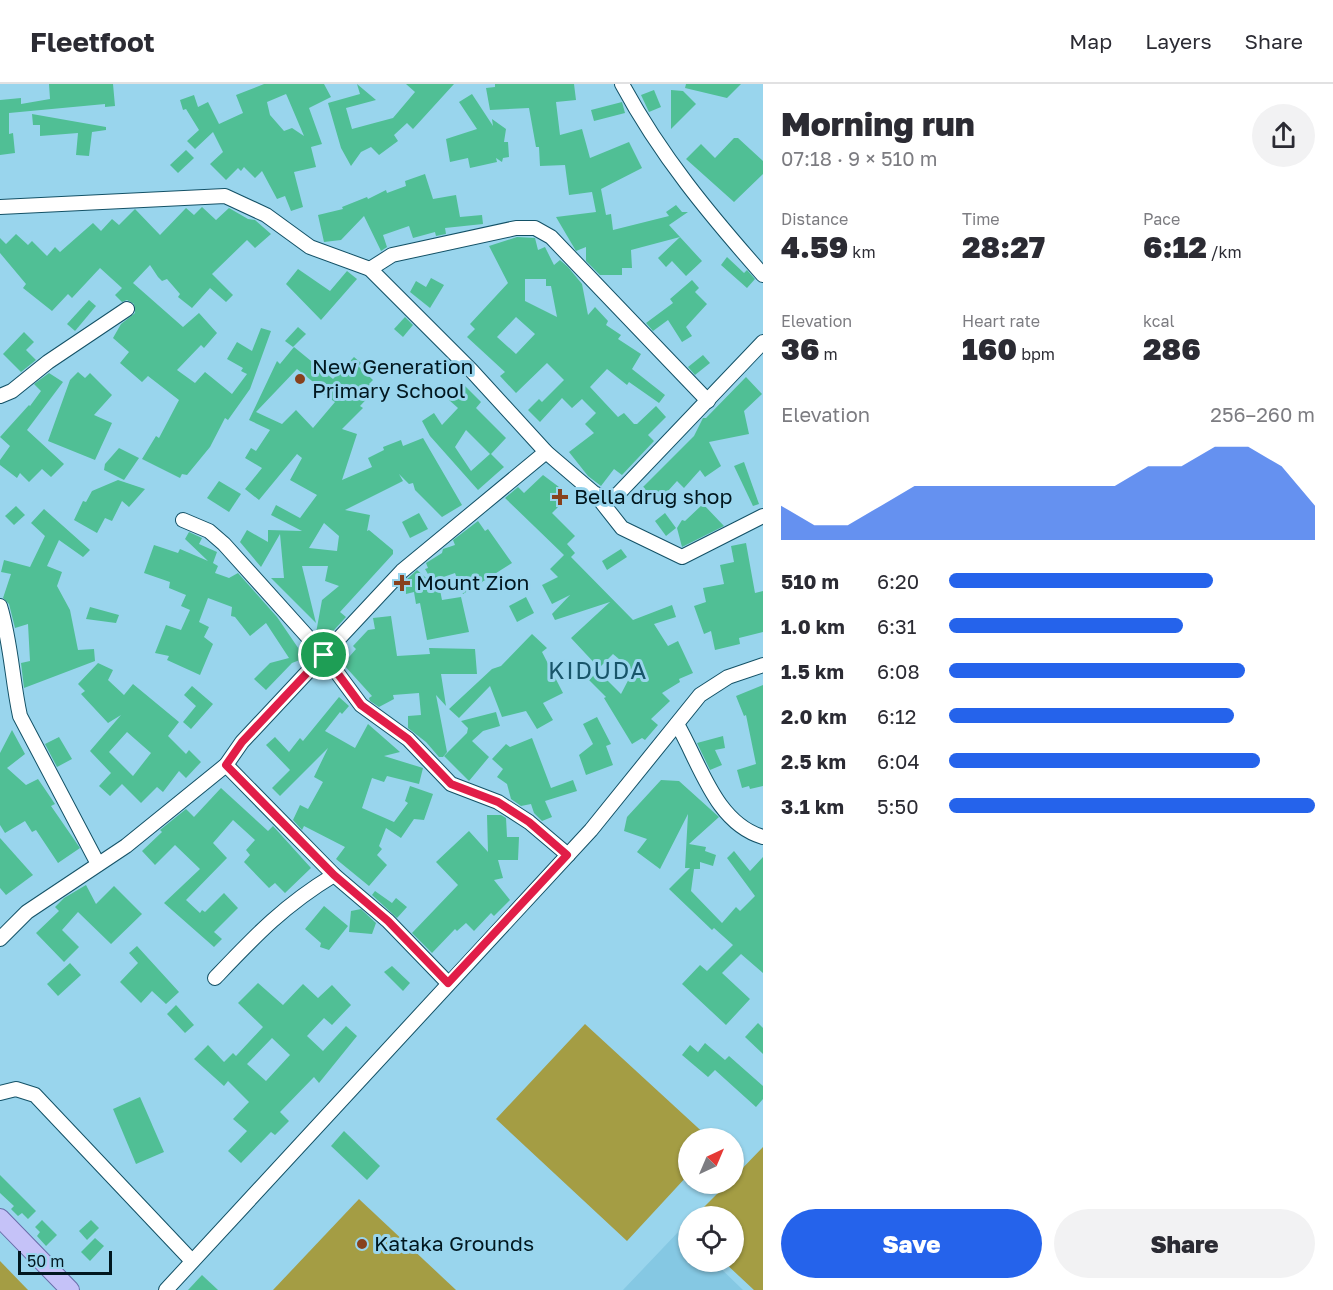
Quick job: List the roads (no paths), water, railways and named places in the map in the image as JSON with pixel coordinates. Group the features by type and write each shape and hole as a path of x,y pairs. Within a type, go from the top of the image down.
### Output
{"main road":[{"path":"0,1218 70,1290"}],"street":[{"path":"622,84 641,119 686,184 763,275"},
{"path":"0,207 225,196 266,215 310,247 370,269 471,370 546,452 594,493 622,528 682,556 763,516"},
{"path":"370,269 392,255 516,228 535,228 551,237 708,400"},
{"path":"0,396 12,391 48,362 128,309"},
{"path":"594,493 607,500 618,494 763,342"},
{"path":"0,939 27,912 126,846 226,765 242,742 402,572 546,452"},
{"path":"183,520 209,531 224,544 324,655 361,705 408,739 451,784 498,802 529,822 567,855"},
{"path":"0,606 7,628 14,691 21,716 98,864"},
{"path":"165,1290 567,855 700,695 714,684 763,665"},
{"path":"677,724 719,804 742,828 763,837"},
{"path":"226,765 334,875 388,921 448,983"},
{"path":"215,978 271,919 304,893 334,875"},
{"path":"0,1093 16,1089 34,1095 192,1261"}],"place":[{"name":"New Generation Primary School","path":"300,379"},
{"name":"Bella drug shop","path":"560,497"},
{"name":"Mount Zion","path":"402,583"},
{"name":"Kataka Grounds","path":"362,1244"}],"district":[{"name":"KIDUDA","path":"598,671"}]}
